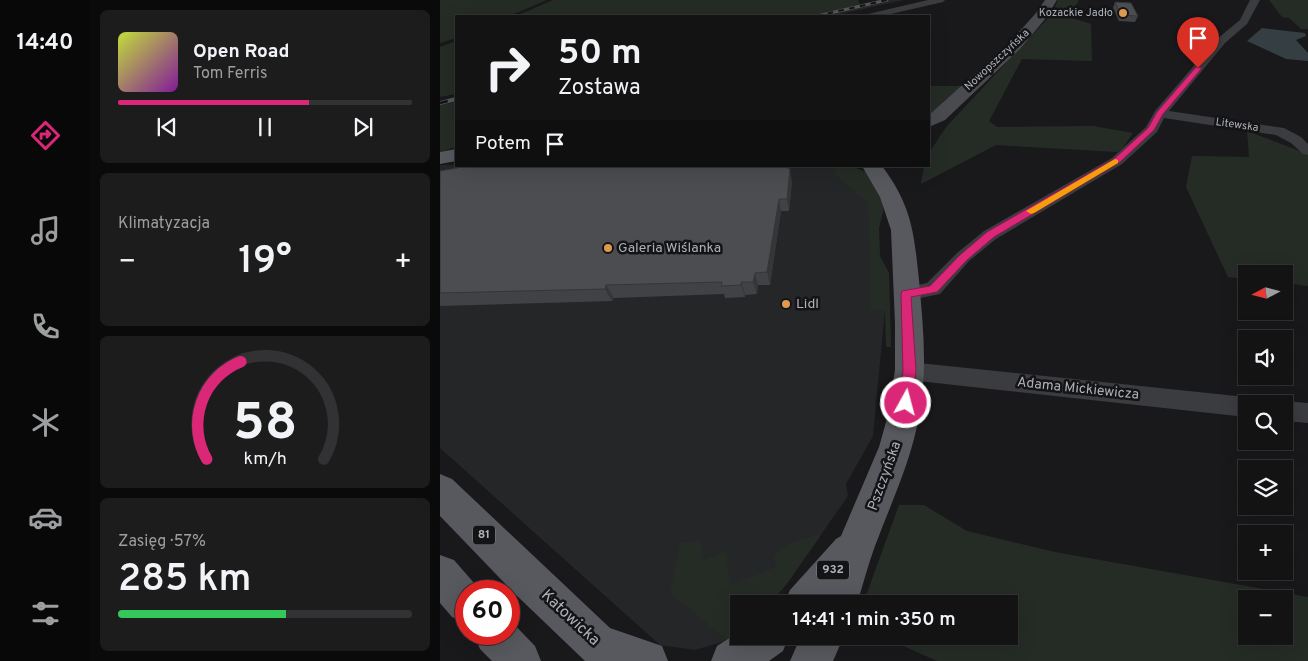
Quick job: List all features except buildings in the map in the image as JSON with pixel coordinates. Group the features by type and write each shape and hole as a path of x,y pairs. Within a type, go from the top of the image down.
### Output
{"main road":[{"name":"Nowopszczyńska","path":"930,133 934,119 1037,22 1052,0"},
{"path":"440,158 455,155"},
{"name":"Pszczyńska","path":"873,167 886,186 896,207 902,230"},
{"name":"Pszczyńska","path":"840,595 858,540 873,511 893,457 904,414 910,371 902,230 905,207 896,167"},
{"name":"Katowicka","path":"440,491 528,579 607,653"},
{"name":"Pszczyńska","path":"812,595 858,540"},
{"path":"440,574 455,591"},
{"path":"505,645 520,661"},
{"path":"732,661 756,645"},
{"path":"757,661 770,645"},
{"path":"811,661 819,645"},
{"path":"607,653 646,661"}],"street":[{"path":"875,15 940,0"},
{"path":"906,294 933,289 964,257 990,235 1117,160 1152,129 1160,114 1221,40 1244,22 1255,0"},
{"name":"Litewska","path":"1160,114 1279,132 1296,140 1308,151"},
{"name":"Adama Mickiewicza","path":"910,371 1238,406"},
{"path":"1293,412 1308,414"}],"shaded area":[{"path":"440,0 547,0 511,15 455,15 455,38 440,43"},
{"path":"553,0 858,0 860,5 814,15 518,15"},
{"path":"879,0 904,0 836,15 813,15"},
{"path":"1058,0 1079,0 1069,17 1091,24 1092,61 1022,59 989,121 997,127 1093,126 1133,133 1122,149 1117,152 996,145 921,184 924,167 930,167 930,151 946,127 1052,14"},
{"path":"1269,0 1308,0 1308,29 1301,29 1289,18 1282,17"},
{"path":"1262,28 1305,33 1306,36 1296,40 1308,53 1308,61 1286,59 1247,41"},
{"path":"455,41 455,94 440,97 440,47"},
{"path":"930,86 964,86 930,116"},
{"path":"455,102 455,147 440,152 440,105"},
{"path":"1247,131 1308,154 1308,286 1293,284 1293,265 1238,265 1238,278 1228,277 1186,187 1192,156 1249,157"},
{"name":"Galeria Wiślanka","path":"440,165 455,165 455,167 856,167 864,177 885,310 873,436 846,484 848,496 777,595 730,595 730,640 695,650 660,645 440,448"},
{"path":"837,167 853,167 869,173 883,201 883,212 879,228 880,256 889,273 891,347 886,347 885,310 870,310 868,203 836,175 834,171"},
{"path":"899,505 924,505 967,531 1055,552 1269,590 1238,590 1238,645 1293,645 1293,594 1308,597 1308,661 937,661 901,645 1018,645 1018,595 866,595"},
{"path":"821,535 777,595 730,595 730,640 728,641 670,593 680,543 701,541 703,560 726,551 730,585 776,567 774,557 778,552 789,544 808,537"}],"railway":[{"path":"821,15 887,0"},
{"path":"440,103 455,99"}],"slow traffic":[{"path":"1031,211 1115,162"}],"place":[{"name":"Kozackie Jadło","path":"1123,13"},
{"name":"Galeria Wiślanka","path":"608,248"},
{"name":"Lidl","path":"786,304"}],"route":[{"path":"906,403 910,371 906,294 933,289 964,257 990,235 1117,160 1152,129 1160,114 1198,68"}]}
